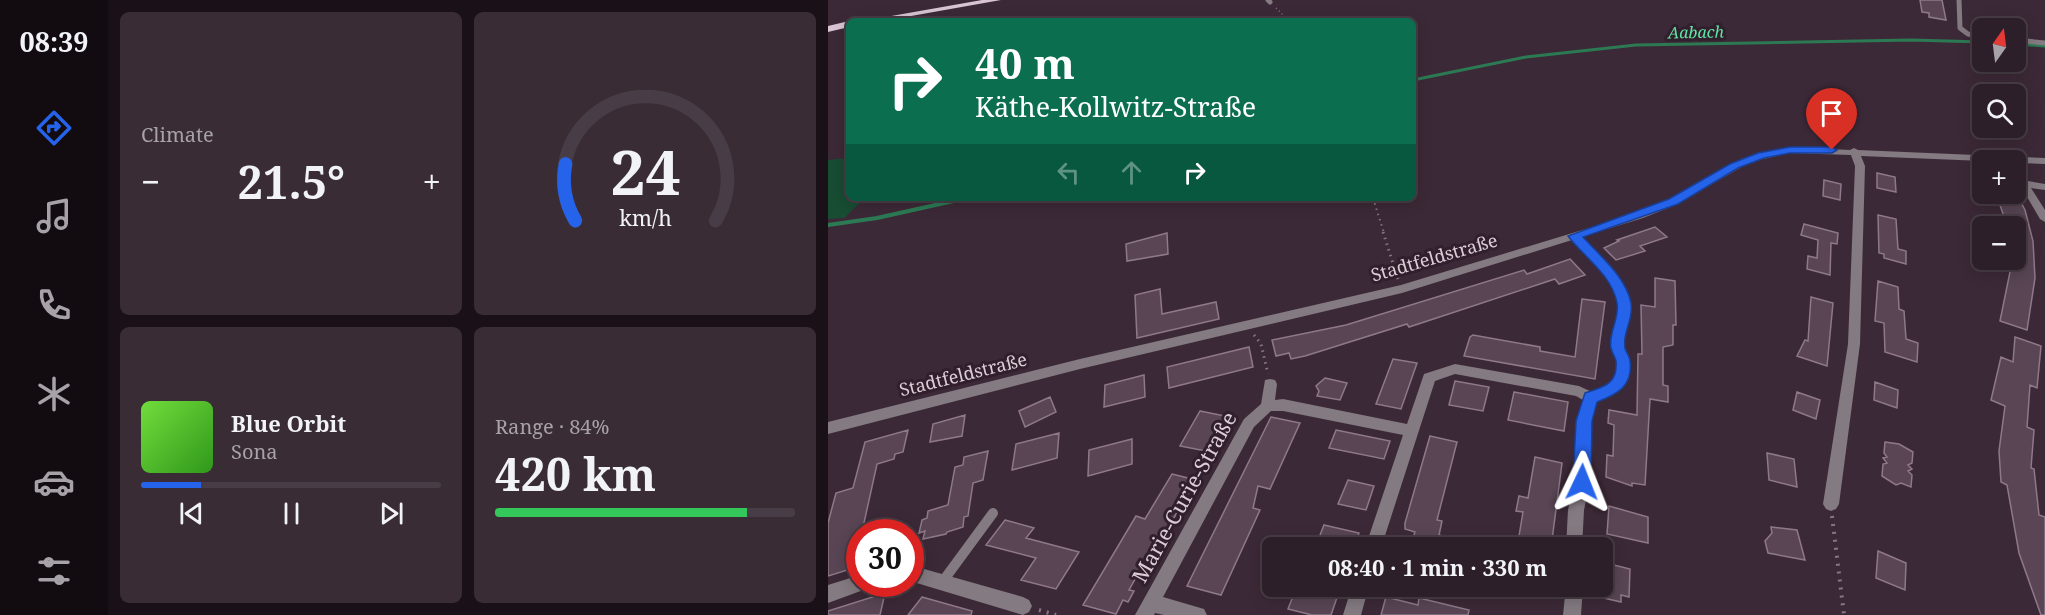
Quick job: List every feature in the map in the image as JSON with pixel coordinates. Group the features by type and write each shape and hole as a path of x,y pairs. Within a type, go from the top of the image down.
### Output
{"main road":[{"path":"886,18 997,0"},
{"path":"828,29 846,25"}],"street":[{"name":"Stadtfeldstraße","path":"828,429 1080,364 1402,289 1574,236 1674,202 1734,166 1761,155 1790,150 1972,158"},
{"path":"1831,504 1854,345 1860,166 1854,151"},
{"name":"Stadtfeldstraße","path":"2026,160 2045,161"},
{"path":"2026,184 2045,187"},
{"path":"2026,184 2045,219"},
{"path":"1574,236 1613,278 1624,303 1622,326 1618,333 1618,349 1623,359 1619,385 1613,390 1591,398"},
{"path":"1376,537 1429,378 1455,369 1579,391 1591,398"},
{"path":"1270,384 1268,406 1284,405 1410,431"},
{"path":"1575,537 1576,510 1582,482 1584,421 1591,398"},
{"name":"Marie-Curie-Straße","path":"1198,615 1148,609 1249,423 1268,406"},
{"path":"924,576 1023,606"},
{"path":"828,594 846,588"},
{"path":"1352,615 1358,597"},
{"path":"1572,615 1574,597"}],"lane":[{"path":"1959,0 1960,28 1972,35"},
{"path":"2026,41 2045,43"},
{"path":"943,581 993,513"}],"path":[{"path":"1269,1 1286,18"},
{"path":"1374,201 1402,289"},
{"path":"1247,326 1261,344 1270,384"},
{"path":"1831,504 1844,615"}],"green space":[{"path":"846,158 846,201 862,201 844,218 828,219 828,160"}],"building":[{"path":"1920,0 1942,0 1946,20 1929,17 1929,13 1922,12"},
{"path":"1877,173 1895,177 1896,192 1877,188"},
{"path":"1824,180 1841,184 1840,200 1823,196"},
{"path":"2000,204 2022,204 2025,210 2033,241 2035,278 2027,330 2000,321 2010,270 2026,270 2026,216 2004,216"},
{"path":"1878,215 1896,219 1898,249 1906,251 1906,264 1884,258 1884,254 1879,253"},
{"path":"1804,224 1838,233 1837,244 1831,243 1830,275 1807,269 1808,256 1817,258 1818,240 1801,235"},
{"path":"1655,227 1667,237 1640,246 1645,251 1616,260 1604,248 1619,241 1617,240"},
{"path":"1167,233 1168,254 1127,261 1126,244"},
{"path":"1570,259 1585,275 1559,284 1555,279 1409,327 1407,324 1305,356 1291,359 1289,353 1276,356 1272,340 1346,325 1524,270 1527,274"},
{"path":"1655,278 1675,281 1676,325 1673,325 1673,345 1663,347 1663,385 1668,386 1668,402 1650,399 1645,485 1632,483 1632,486 1606,477 1607,455 1613,456 1614,425 1608,423 1609,410 1637,415 1638,354 1642,354 1641,305 1655,307"},
{"path":"1878,281 1898,287 1899,309 1904,311 1906,339 1918,343 1917,362 1885,352 1884,323 1875,321"},
{"path":"1160,289 1162,314 1216,302 1219,319 1137,338 1135,295"},
{"path":"1811,297 1833,303 1827,366 1797,356 1805,340 1808,341"},
{"path":"1582,299 1605,302 1595,379 1464,356 1470,337 1473,335 1540,347 1540,351 1575,357"},
{"path":"2015,337 2041,346 2037,388 2030,385 2027,427 2034,430 2031,468 2034,469 2039,515 2045,517 2045,615 2041,615 2019,553 2007,485 2001,482 1999,451 2005,406 1991,400 2001,357 2013,362"},
{"path":"1249,347 1253,367 1169,388 1167,367"},
{"path":"1393,359 1417,363 1401,409 1376,404"},
{"path":"1144,375 1145,397 1104,407 1105,385"},
{"path":"1325,378 1347,383 1340,400 1317,396 1319,391 1316,386"},
{"path":"1455,381 1489,387 1483,411 1449,405"},
{"path":"1875,382 1898,390 1897,408 1874,400"},
{"path":"1514,392 1568,402 1564,431 1508,420"},
{"path":"1797,392 1820,400 1816,419 1793,410"},
{"path":"1050,397 1056,412 1025,427 1019,411"},
{"path":"1200,411 1230,417 1211,452 1180,446"},
{"path":"965,415 962,436 930,442 933,424"},
{"path":"1271,417 1300,423 1270,489 1258,486 1253,508 1260,510 1221,595 1187,586"},
{"path":"908,430 903,452 895,454 894,459 877,464 865,519 846,519 846,570 828,576 828,523 836,493 853,488 865,442"},
{"path":"1336,430 1390,441 1384,459 1329,448"},
{"path":"1059,433 1057,458 1012,470 1016,444"},
{"path":"1430,436 1457,442 1437,520 1442,521 1439,535 1443,537 1413,537 1415,532 1405,529"},
{"path":"1132,439 1132,464 1088,476 1089,450"},
{"path":"1885,442 1899,444 1913,452 1912,463 1908,465 1912,469 1908,471 1912,475 1911,487 1901,483 1896,485 1882,476 1883,464 1887,463 1883,458 1887,457 1884,453"},
{"path":"988,451 983,480 973,483 968,516 964,517 963,527 924,539 924,519 927,518 928,511 948,505 955,467 963,465 964,457"},
{"path":"1767,453 1794,459 1797,487 1769,480"},
{"path":"1535,457 1562,463 1552,537 1519,537 1523,512 1516,511 1519,496 1528,498"},
{"path":"1172,474 1196,480 1150,559 1147,558 1129,590 1134,591 1128,602 1123,600 1116,614 1083,605 1136,516 1145,519"},
{"path":"1348,480 1374,486 1366,510 1338,504"},
{"path":"1609,506 1648,517 1648,543 1607,534"},
{"path":"1005,520 1034,528 1026,538 1079,552 1056,589 1021,580 1036,558 986,545"},
{"path":"1324,525 1359,533 1358,537 1319,537"},
{"path":"1771,527 1797,530 1805,560 1768,553 1765,541 1772,533"},
{"path":"1878,551 1906,563 1905,590 1876,578"},
{"path":"1613,565 1630,569 1629,597 1621,595 1621,602 1604,598 1613,597"},
{"path":"872,597 884,597 880,615 828,615 828,611"},
{"path":"922,597 972,611 971,615 908,615"},
{"path":"1293,597 1337,597 1331,615 1312,615 1288,609"},
{"path":"1386,597 1418,605 1419,598 1469,610 1468,615 1381,615"}],"waterway":[{"name":"Aabach","path":"1416,79 1526,57 1636,45 1911,40 1972,42"},
{"name":"Aabach","path":"2026,45 2045,46"},
{"name":"Aabach","path":"828,225 877,218 954,201"}],"route":[{"path":"1582,482 1584,421 1591,398 1613,390 1619,385 1622,376 1623,359 1618,349 1618,333 1622,326 1624,303 1620,289 1613,278 1574,236 1639,216 1674,202 1734,166 1761,155 1790,150 1832,150"}]}
